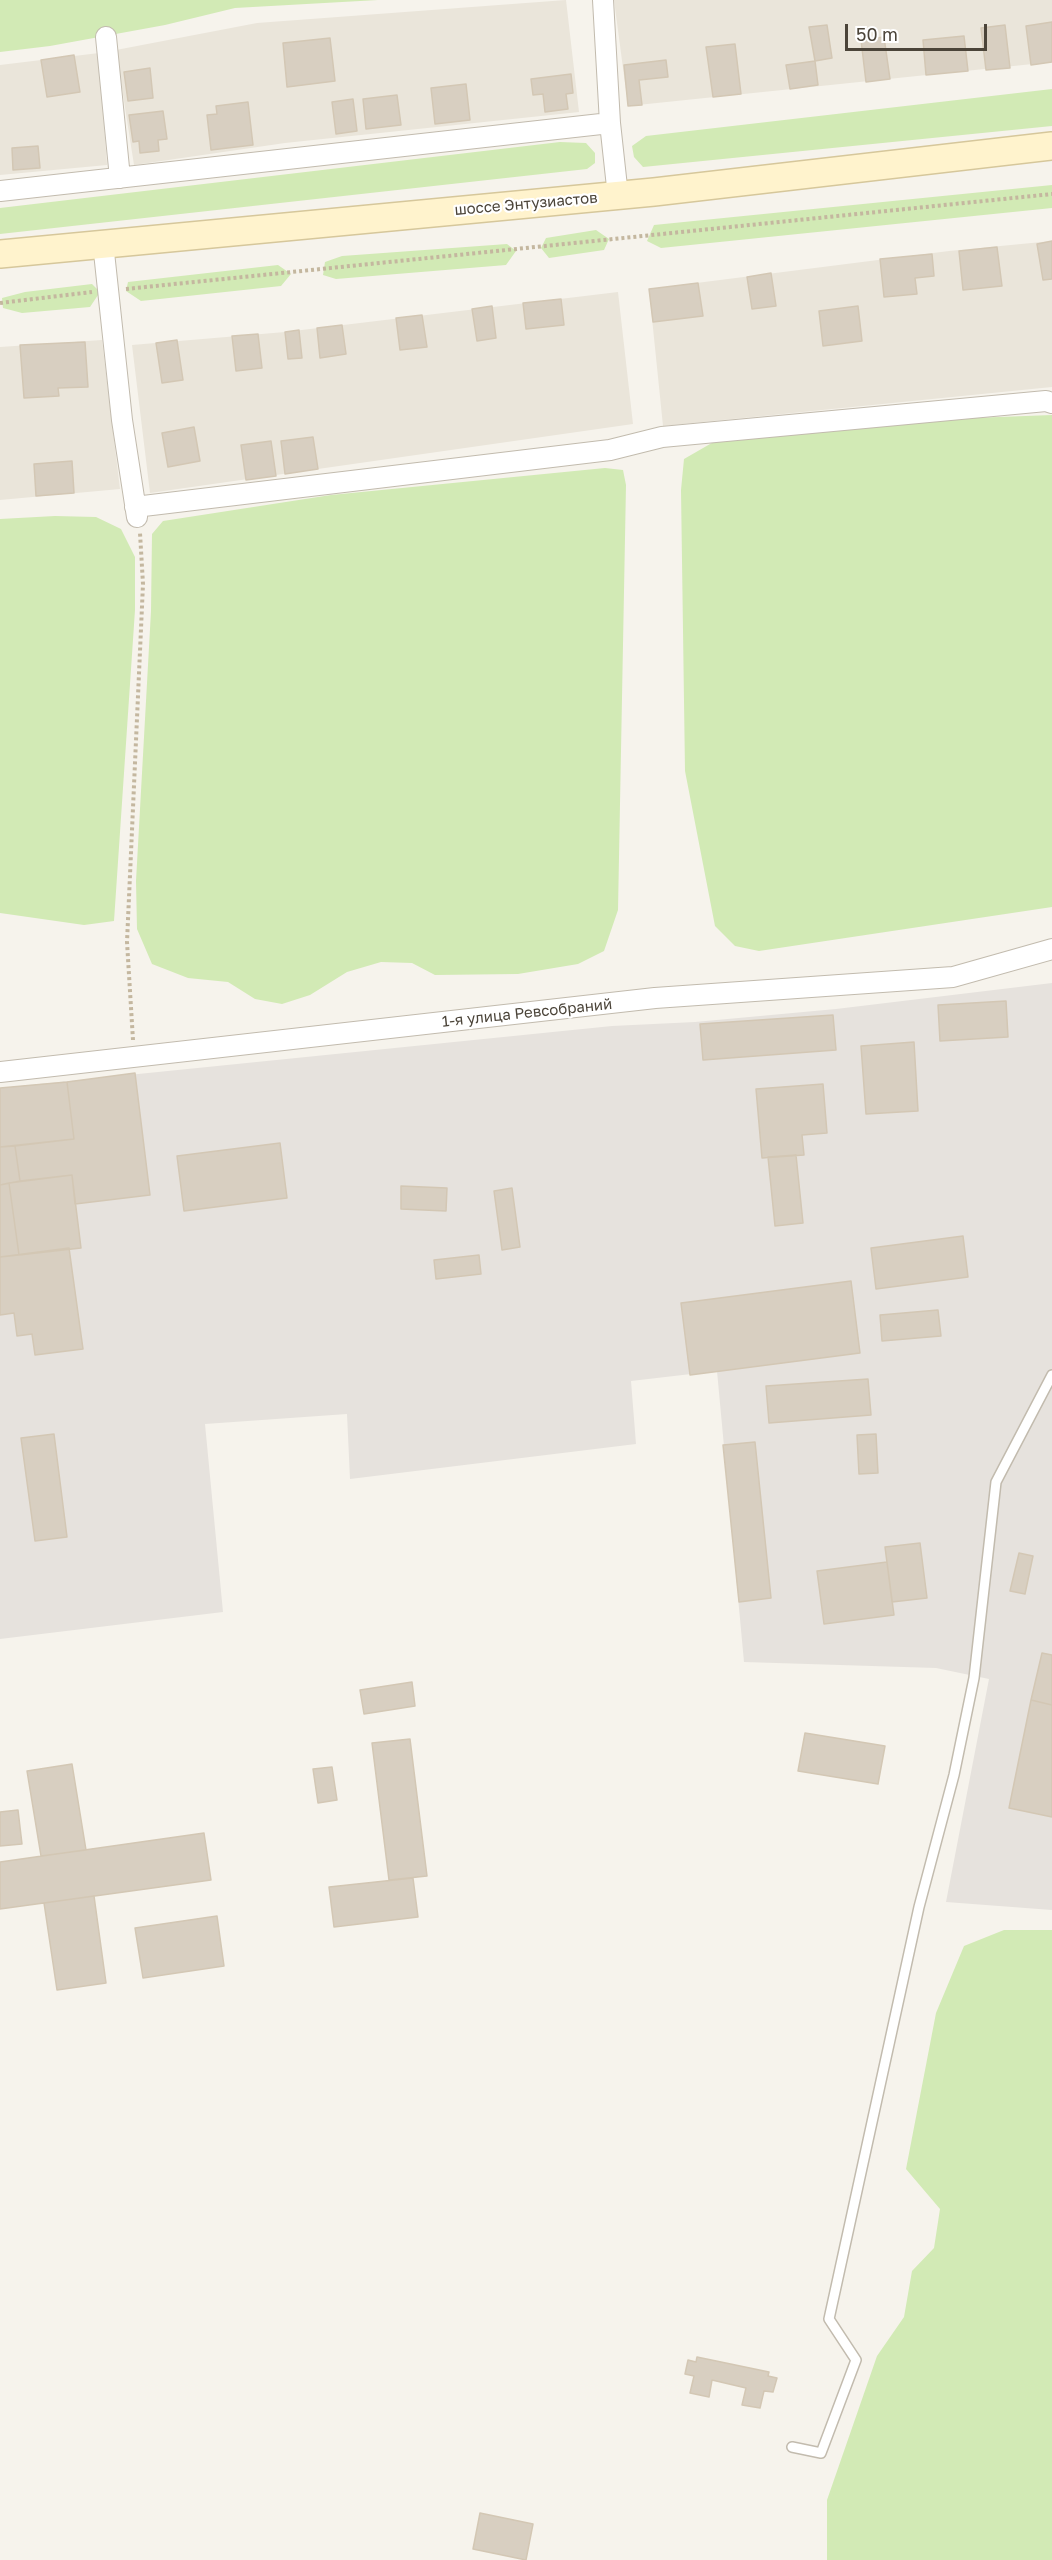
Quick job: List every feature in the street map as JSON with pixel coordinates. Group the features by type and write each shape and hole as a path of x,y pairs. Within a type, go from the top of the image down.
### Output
{"main road":[{"name":"шоссе Энтузиастов","path":"0,254 618,196 1052,146"}],"street":[{"path":"603,0 610,123 618,196"},
{"path":"106,37 120,178"},
{"path":"0,191 610,123"},
{"path":"103,243 136,513 610,450 662,437 1046,401 1052,403"},
{"name":"1-я улица Ревсобраний","path":"0,1072 655,998 953,977 1052,949"}],"lane":[{"path":"792,2447 821,2453 856,2360 829,2319 920,1907 954,1775 974,1678 996,1482 1052,1375"}],"path":[{"path":"0,303 1052,194"},
{"path":"135,1057 127,942 143,584 136,513"}],"shaded area":[{"path":"566,0 579,112 285,143 134,165 116,50 257,23"},
{"path":"614,0 1052,0 1052,62 628,106"},
{"path":"99,53 107,165 0,175 0,65"},
{"path":"1052,241 1052,387 663,426 649,289 949,251"},
{"path":"618,292 633,424 150,493 132,345 285,332"},
{"path":"102,340 120,489 0,500 0,347"},
{"path":"1052,983 1052,1910 946,1902 989,1679 936,1668 744,1662 717,1371 631,1381 636,1444 350,1479 347,1414 205,1424 223,1612 0,1639 0,1088 612,1026 695,1022 836,1009"}],"green space":[{"path":"0,0 378,0 235,8 165,25 50,46 0,52"},
{"path":"1052,89 1052,126 643,167 634,157 632,146 646,136"},
{"path":"560,142 586,143 595,153 595,163 587,169 0,234 0,208"},
{"path":"1052,185 1052,208 661,248 647,241 654,225"},
{"path":"596,230 609,239 604,250 549,258 541,248 546,238"},
{"path":"507,244 516,251 506,265 336,279 323,275 325,262 342,256"},
{"path":"278,265 291,274 281,286 141,301 126,291 128,282"},
{"path":"92,284 100,292 90,307 22,313 3,308 2,298 25,292"},
{"path":"1052,415 1052,907 759,951 735,946 715,926 685,771 681,490 684,459 717,440 893,421"},
{"path":"605,468 623,470 626,485 618,910 604,951 578,964 518,974 435,975 412,963 381,962 347,972 310,995 282,1004 255,999 228,982 188,978 152,964 137,929 136,881 151,611 152,534 163,521 331,495"},
{"path":"55,516 96,517 121,529 135,557 135,610 114,921 84,925 0,913 0,519"},
{"path":"1004,1930 1052,1930 1052,2560 827,2560 827,2500 877,2356 904,2317 912,2271 934,2248 940,2209 906,2169 936,2013 964,1946"}],"building":[{"path":"1052,22 1052,62 1031,65 1026,26"},
{"path":"827,25 832,58 815,61 809,27"},
{"path":"1005,25 1010,68 986,70 981,28"},
{"path":"964,36 968,71 926,75 923,40"},
{"path":"884,37 890,79 866,82 861,40"},
{"path":"330,38 335,81 287,87 283,43"},
{"path":"735,44 741,94 713,97 706,47"},
{"path":"74,55 80,92 47,97 41,60"},
{"path":"666,60 668,77 639,80 642,105 628,106 624,65"},
{"path":"815,61 818,85 790,89 786,65"},
{"path":"150,68 153,98 128,101 124,72"},
{"path":"571,74 573,93 566,94 568,109 545,112 543,94 533,95 531,79"},
{"path":"466,84 470,120 435,124 431,88"},
{"path":"397,95 401,125 366,129 363,99"},
{"path":"353,99 357,131 336,134 332,102"},
{"path":"248,102 253,145 211,150 207,115 217,114 216,106"},
{"path":"163,111 167,139 158,140 159,151 140,153 139,141 133,142 129,115"},
{"path":"38,146 40,168 13,170 12,148"},
{"path":"1052,241 1052,279 1043,280 1037,244"},
{"path":"997,247 1002,286 963,290 959,251"},
{"path":"932,254 934,276 915,278 917,294 884,297 880,259"},
{"path":"771,273 776,306 752,309 747,277"},
{"path":"698,283 703,316 653,322 649,289"},
{"path":"561,299 564,325 526,329 523,303"},
{"path":"492,306 496,338 477,341 472,309"},
{"path":"858,306 862,341 823,346 819,311"},
{"path":"422,315 427,347 400,350 396,318"},
{"path":"342,325 346,354 320,358 317,328"},
{"path":"299,330 302,358 288,359 285,332"},
{"path":"258,334 262,368 236,371 232,336"},
{"path":"177,340 183,380 162,383 156,343"},
{"path":"85,342 88,387 58,388 59,396 24,398 20,345"},
{"path":"194,427 200,461 168,467 162,433"},
{"path":"313,437 318,469 285,474 281,441"},
{"path":"271,441 276,476 246,480 241,445"},
{"path":"72,461 74,493 36,496 34,464"},
{"path":"1006,1001 1008,1037 940,1041 938,1005"},
{"path":"833,1015 836,1050 703,1060 700,1024"},
{"path":"914,1042 918,1111 866,1114 861,1046"},
{"path":"135,1073 150,1195 75,1204 72,1175 20,1181 15,1146 74,1139 67,1082"},
{"path":"67,1082 74,1139 0,1147 0,1088"},
{"path":"823,1084 827,1133 802,1135 804,1155 762,1158 756,1089"},
{"path":"280,1143 287,1198 184,1211 177,1156"},
{"path":"15,1146 20,1181 0,1185 0,1147"},
{"path":"796,1155 803,1223 775,1226 768,1157"},
{"path":"72,1175 81,1248 19,1255 9,1183"},
{"path":"9,1183 19,1255 0,1257 0,1185"},
{"path":"401,1186 447,1188 446,1211 401,1209"},
{"path":"512,1188 520,1247 502,1250 494,1191"},
{"path":"963,1236 968,1277 876,1289 871,1248"},
{"path":"69,1248 83,1349 35,1355 32,1334 17,1336 14,1313 0,1315 0,1257"},
{"path":"479,1255 481,1274 436,1279 434,1260"},
{"path":"851,1281 860,1353 690,1375 681,1303"},
{"path":"938,1310 941,1336 882,1341 880,1315"},
{"path":"868,1379 871,1415 769,1423 766,1386"},
{"path":"54,1434 67,1537 35,1541 21,1438"},
{"path":"876,1434 878,1473 859,1474 857,1435"},
{"path":"755,1442 771,1598 739,1602 723,1445"},
{"path":"920,1543 927,1598 892,1602 885,1547"},
{"path":"1019,1553 1033,1556 1025,1594 1010,1591"},
{"path":"887,1562 894,1615 824,1624 817,1571"},
{"path":"1042,1653 1052,1655 1052,1705 1031,1700"},
{"path":"412,1682 415,1706 364,1714 360,1690"},
{"path":"1031,1700 1052,1705 1052,1817 1009,1808"},
{"path":"805,1733 885,1746 878,1784 798,1771"},
{"path":"410,1739 427,1876 389,1880 372,1743"},
{"path":"72,1764 86,1850 41,1856 27,1771"},
{"path":"332,1767 337,1800 318,1803 313,1769"},
{"path":"18,1810 22,1844 0,1846 0,1812"},
{"path":"204,1833 211,1880 0,1909 0,1862"},
{"path":"413,1878 418,1917 334,1927 329,1887"},
{"path":"94,1896 106,1983 57,1990 44,1903"},
{"path":"217,1916 224,1966 143,1978 135,1928"},
{"path":"697,2357 769,2372 768,2376 777,2378 773,2392 764,2391 760,2408 742,2405 746,2388 712,2380 709,2397 690,2393 694,2376 685,2374 688,2360 696,2362"},
{"path":"480,2513 533,2524 526,2560 473,2549"}]}
